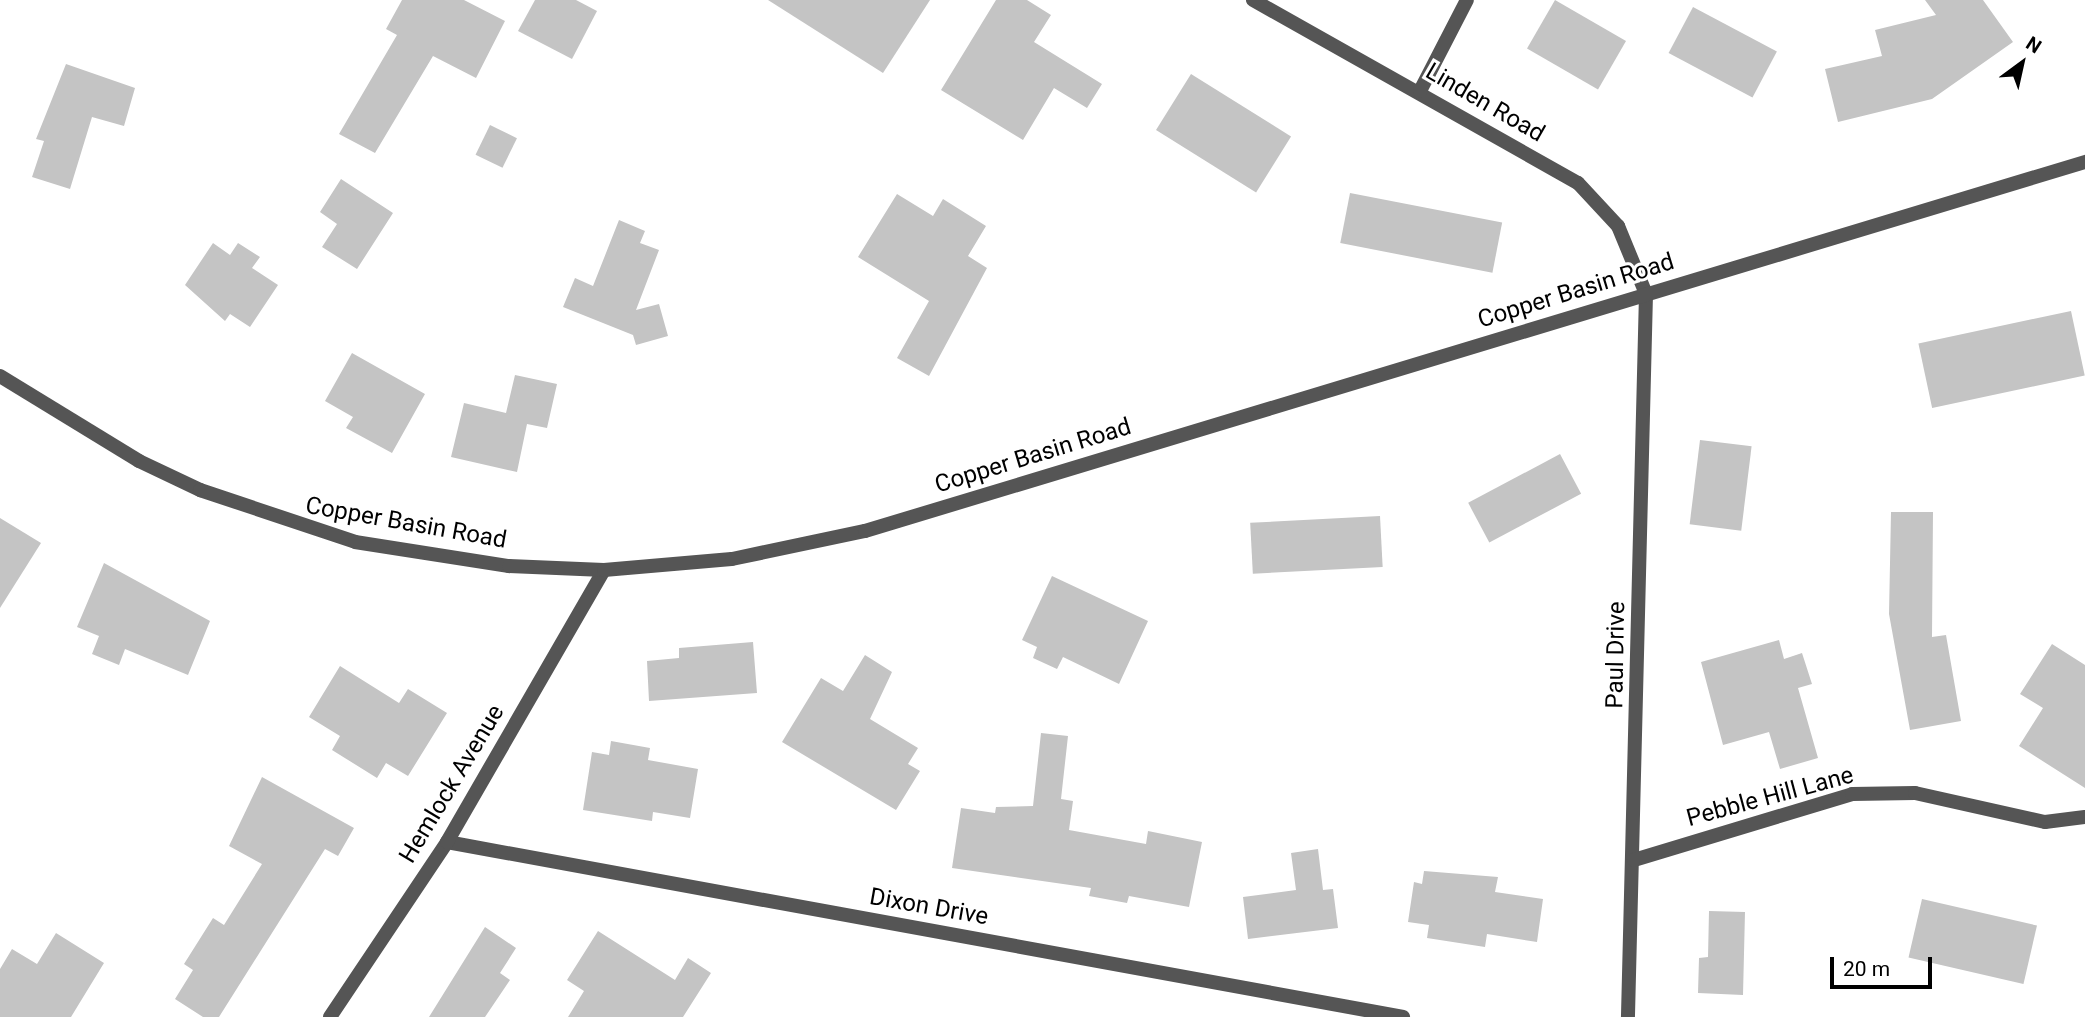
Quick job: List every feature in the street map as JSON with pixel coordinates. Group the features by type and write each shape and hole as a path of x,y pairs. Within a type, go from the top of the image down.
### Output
{"street":[{"name":"Linden Road","path":"1253,0 1420,91 1578,183 1618,226 1646,295"},
{"path":"1420,91 1467,0"},
{"name":"Copper Basin Road","path":"0,376 139,461 289,524 448,558 604,570 732,559 865,531 2085,162"},
{"name":"Paul Drive","path":"1628,1017 1646,295"},
{"name":"Hemlock Avenue","path":"330,1017 447,842 604,570"},
{"name":"Pebble Hill Lane","path":"1634,860 1852,794 1916,793 2045,822 2085,817"},
{"name":"Dixon Drive","path":"447,842 1403,1017"}],"building":[{"path":"402,0 464,0 505,21 476,78 433,56 375,153 339,134 397,35 386,29"},
{"path":"535,0 576,0 597,11 572,59 518,31"},
{"path":"768,0 930,0 883,73"},
{"path":"996,0 1027,0 1051,15 1034,42 1102,84 1087,108 1054,88 1023,140 941,90"},
{"path":"1555,0 1626,41 1598,89 1527,48"},
{"path":"1925,0 1983,0 2013,42 1932,99 1838,122 1825,69 1882,56 1875,30 1936,15"},
{"path":"1693,7 1777,52 1752,98 1669,53"},
{"path":"66,64 135,88 124,126 92,117 70,189 32,177 44,141 36,139"},
{"path":"1191,74 1291,137 1256,193 1156,130"},
{"path":"490,125 517,138 502,168 476,155"},
{"path":"341,179 393,213 357,269 322,247 337,224 320,212"},
{"path":"1350,193 1502,223 1492,273 1340,243"},
{"path":"897,194 933,216 943,199 986,226 968,256 987,268 929,376 897,358 929,301 858,257"},
{"path":"619,220 645,231 640,243 659,250 636,310 659,304 668,336 636,345 633,335 563,307 575,278 593,286"},
{"path":"213,243 230,255 238,243 260,257 252,268 278,285 250,327 230,314 225,321 185,285"},
{"path":"2071,311 2085,376 1932,408 1918,343"},
{"path":"352,353 425,394 392,453 346,428 353,417 325,401"},
{"path":"515,375 557,384 547,428 527,424 517,472 451,457 464,403 506,413"},
{"path":"1700,440 1752,446 1741,531 1690,524"},
{"path":"1560,454 1581,494 1489,543 1468,503"},
{"path":"1891,512 1933,512 1932,637 1946,635 1961,721 1910,730 1889,614"},
{"path":"1380,516 1383,567 1253,574 1250,523"},
{"path":"0,518 41,543 0,608"},
{"path":"104,563 210,621 188,675 125,649 119,665 92,654 99,636 77,627"},
{"path":"1052,576 1148,621 1119,684 1063,657 1057,669 1033,658 1037,647 1022,640"},
{"path":"1779,640 1784,659 1802,653 1812,684 1798,688 1818,758 1780,769 1769,732 1723,745 1701,662"},
{"path":"753,642 757,693 649,701 647,661 679,658 679,648"},
{"path":"2052,644 2085,665 2085,788 2019,746 2043,708 2020,694"},
{"path":"865,655 892,672 870,719 918,748 908,764 920,771 896,810 782,742 821,678 843,691"},
{"path":"340,666 399,703 408,689 447,713 408,776 386,763 377,778 332,750 340,736 309,717"},
{"path":"1041,733 1068,736 1061,799 1073,801 1069,830 1146,844 1148,831 1202,842 1189,907 1129,896 1127,903 1089,896 1091,888 952,868 961,808 995,813 996,807 1033,806"},
{"path":"611,741 650,748 648,760 698,769 690,818 653,812 652,821 583,810 592,752 609,755"},
{"path":"262,777 354,828 338,856 325,849 219,1017 203,1017 175,999 193,970 184,964 213,918 224,925 262,864 229,846"},
{"path":"1318,849 1323,890 1333,889 1338,928 1248,939 1243,897 1296,890 1291,853"},
{"path":"1424,871 1498,877 1495,892 1543,899 1537,942 1487,934 1485,947 1427,938 1429,925 1408,922 1414,882 1422,884"},
{"path":"1922,899 2037,926 2023,984 1909,957"},
{"path":"1709,911 1745,912 1743,995 1698,993 1699,958 1708,957"},
{"path":"485,927 516,948 500,973 510,980 485,1017 429,1017"},
{"path":"598,931 675,980 688,958 711,973 683,1017 568,1017 584,991 567,980"},
{"path":"56,933 104,963 71,1017 0,1017 0,969 12,949 37,964"}]}
